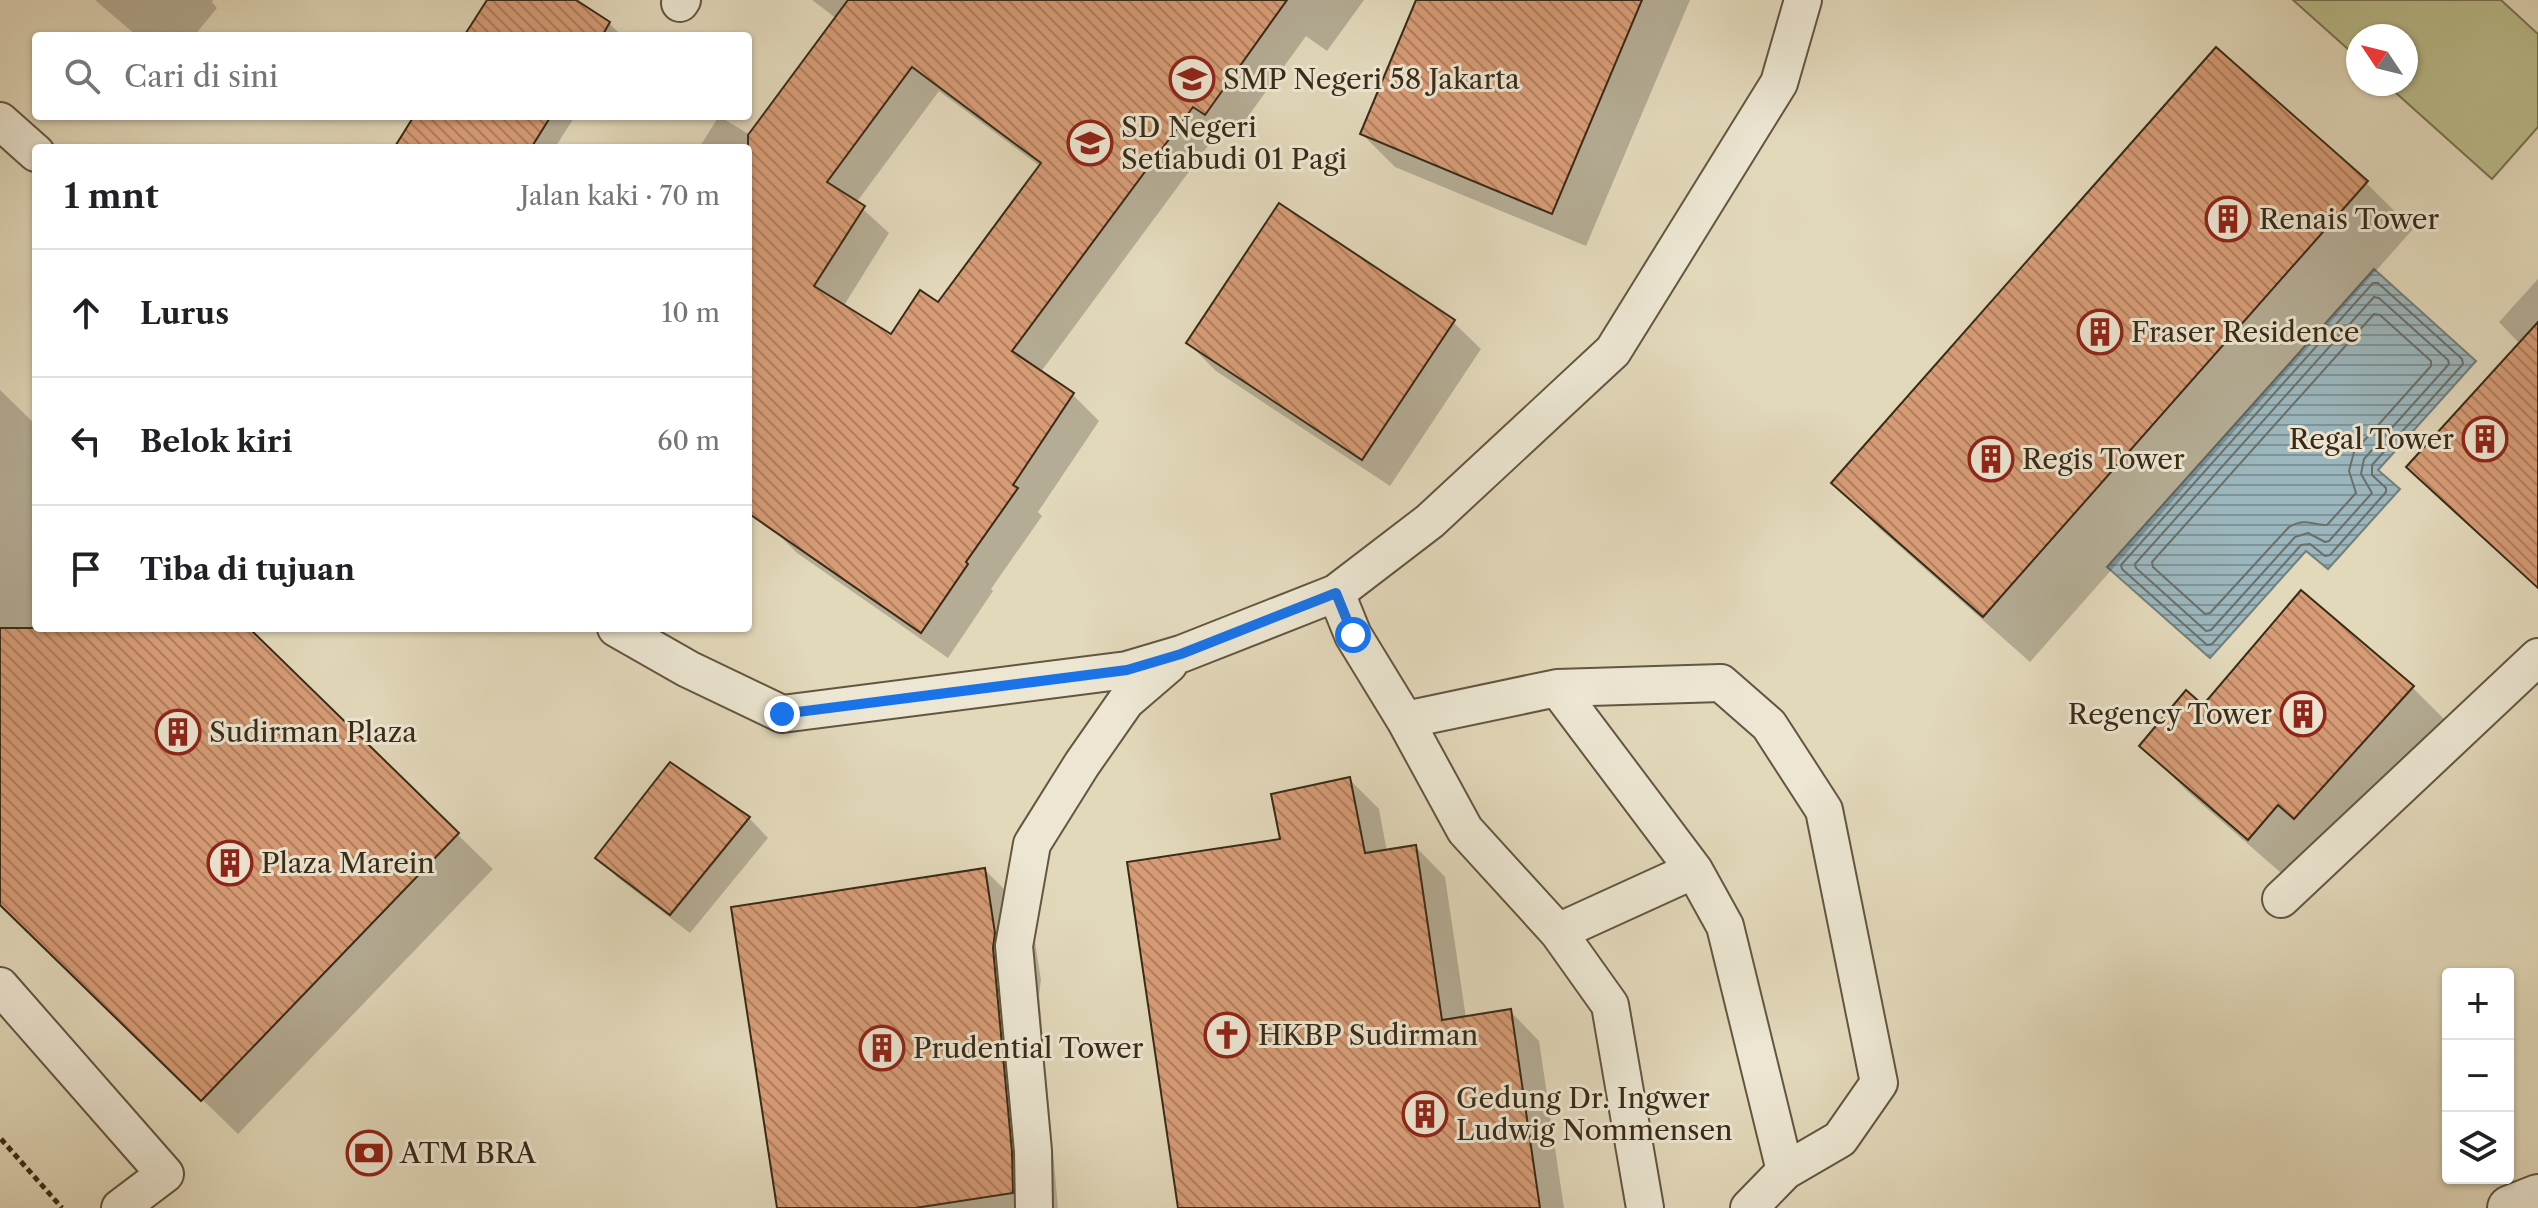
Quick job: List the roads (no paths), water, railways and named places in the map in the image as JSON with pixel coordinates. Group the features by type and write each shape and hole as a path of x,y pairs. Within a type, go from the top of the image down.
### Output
{"street":[{"path":"2510,1208 2538,1197"}],"lane":[{"path":"623,632 688,669 782,714 1127,670 1181,654 1336,593 1430,521 1613,351 1779,83 1803,0"},
{"path":"0,121 32,149"},
{"path":"1336,593 1353,635 1405,720 1465,830 1558,932 1610,1005 1645,1208"},
{"path":"1034,1208 1033,1151 1014,946 1032,844 1126,701 1181,654"},
{"path":"2281,899 2538,657"},
{"path":"1405,720 1557,688 1721,683 1769,725 1824,810 1879,1083 1840,1139 1785,1171 1749,1208"},
{"path":"1557,688 1694,870 1725,926 1785,1171"},
{"path":"1558,932 1694,870"},
{"path":"0,986 165,1174 120,1208"}],"water":[{"path":"2374,269 2476,361 2378,470 2400,489 2328,569 2306,551 2210,658 2107,567"}],"place":[{"name":"SMP Negeri 58 Jakarta","path":"1192,79"},
{"name":"SD Negeri Setiabudi 01 Pagi","path":"1090,143"},
{"name":"Renais Tower","path":"2228,219"},
{"name":"Fraser Residence","path":"2100,332"},
{"name":"Regal Tower","path":"2485,439"},
{"name":"Regis Tower","path":"1991,459"},
{"name":"Regency Tower","path":"2303,714"},
{"name":"Sudirman Plaza","path":"178,732"},
{"name":"Plaza Marein","path":"230,863"},
{"name":"HKBP Sudirman","path":"1227,1035"},
{"name":"Prudential Tower","path":"882,1048"},
{"name":"Gedung Dr. Ingwer Ludwig Nommensen","path":"1425,1114"},
{"name":"ATM BRA","path":"369,1153"}]}
